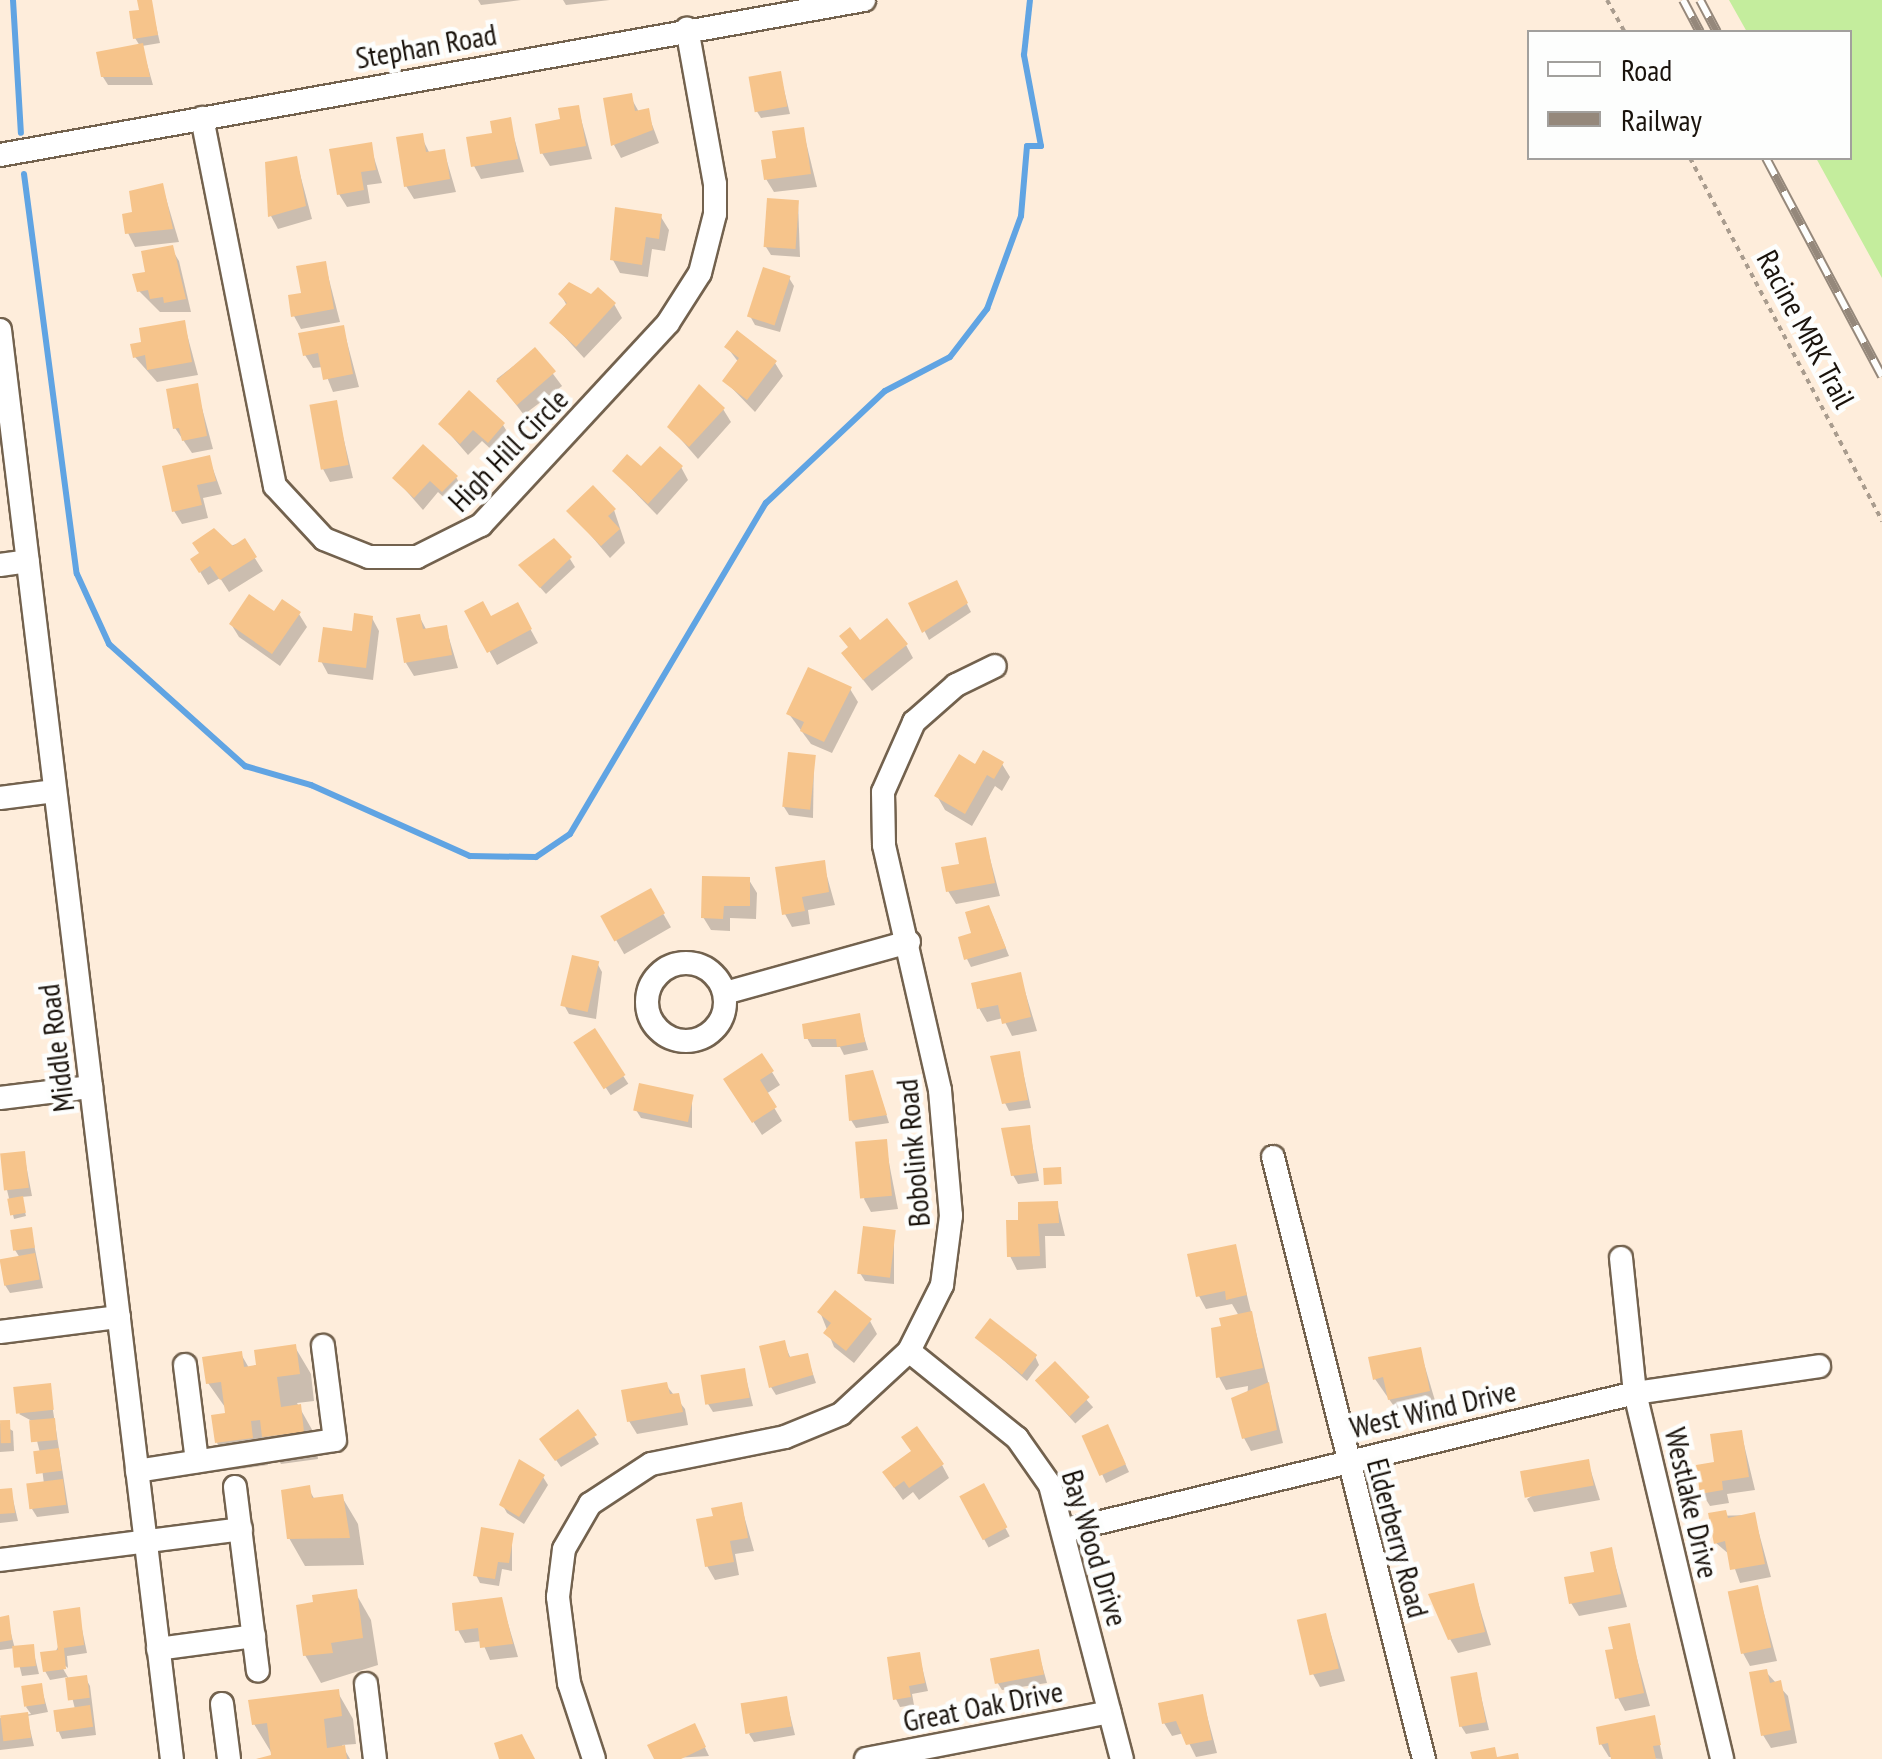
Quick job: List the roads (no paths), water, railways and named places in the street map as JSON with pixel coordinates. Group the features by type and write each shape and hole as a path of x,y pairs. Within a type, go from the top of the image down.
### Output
{"street":[{"name":"Stephan Road","path":"0,155 864,0"},
{"name":"High Hill Circle","path":"202,118 275,486 304,524 345,550 417,557 482,525 668,323 700,273 712,229 714,184 687,29"},
{"name":"Middle Road","path":"0,330 172,1759"},
{"path":"0,565 28,561"},
{"name":"Bobolink Road","path":"594,1759 568,1684 558,1597 564,1548 590,1504 651,1464 816,1426 868,1395 909,1351 942,1285 951,1216 937,1071 884,845 890,766 932,702 995,666"},
{"path":"0,798 55,791"},
{"path":"725,992 908,942"},
{"path":"0,1098 91,1088"},
{"name":"Elderberry Road","path":"1274,1157 1346,1460 1424,1759"},
{"name":"Westlake Drive","path":"1621,1258 1635,1393 1722,1759"},
{"path":"0,1332 119,1317"},
{"path":"137,1471 335,1440 324,1346"},
{"name":"Bay Wood Drive","path":"909,1351 1026,1448 1050,1485 1122,1759"},
{"path":"184,1365 197,1461"},
{"name":"West Wind Drive","path":"1064,1532 1346,1460 1635,1393 1818,1366"},
{"path":"236,1486 258,1672"},
{"path":"0,1560 240,1529"},
{"path":"158,1649 254,1636"},
{"path":"366,1684 375,1759"},
{"path":"222,1704 229,1759"},
{"name":"Great Oak Drive","path":"866,1759 1110,1712"}],"waterway":[{"path":"13,0 21,133"},
{"path":"24,174 77,574 109,644 245,766 311,785 470,856 536,857 570,834 766,503 885,391 950,357 987,309 1021,216 1027,146 1041,146 1024,55 1030,0"}],"railway":[{"path":"1683,0 1699,30"},
{"path":"1700,0 1716,30"},
{"path":"1767,160 1882,376"}]}
